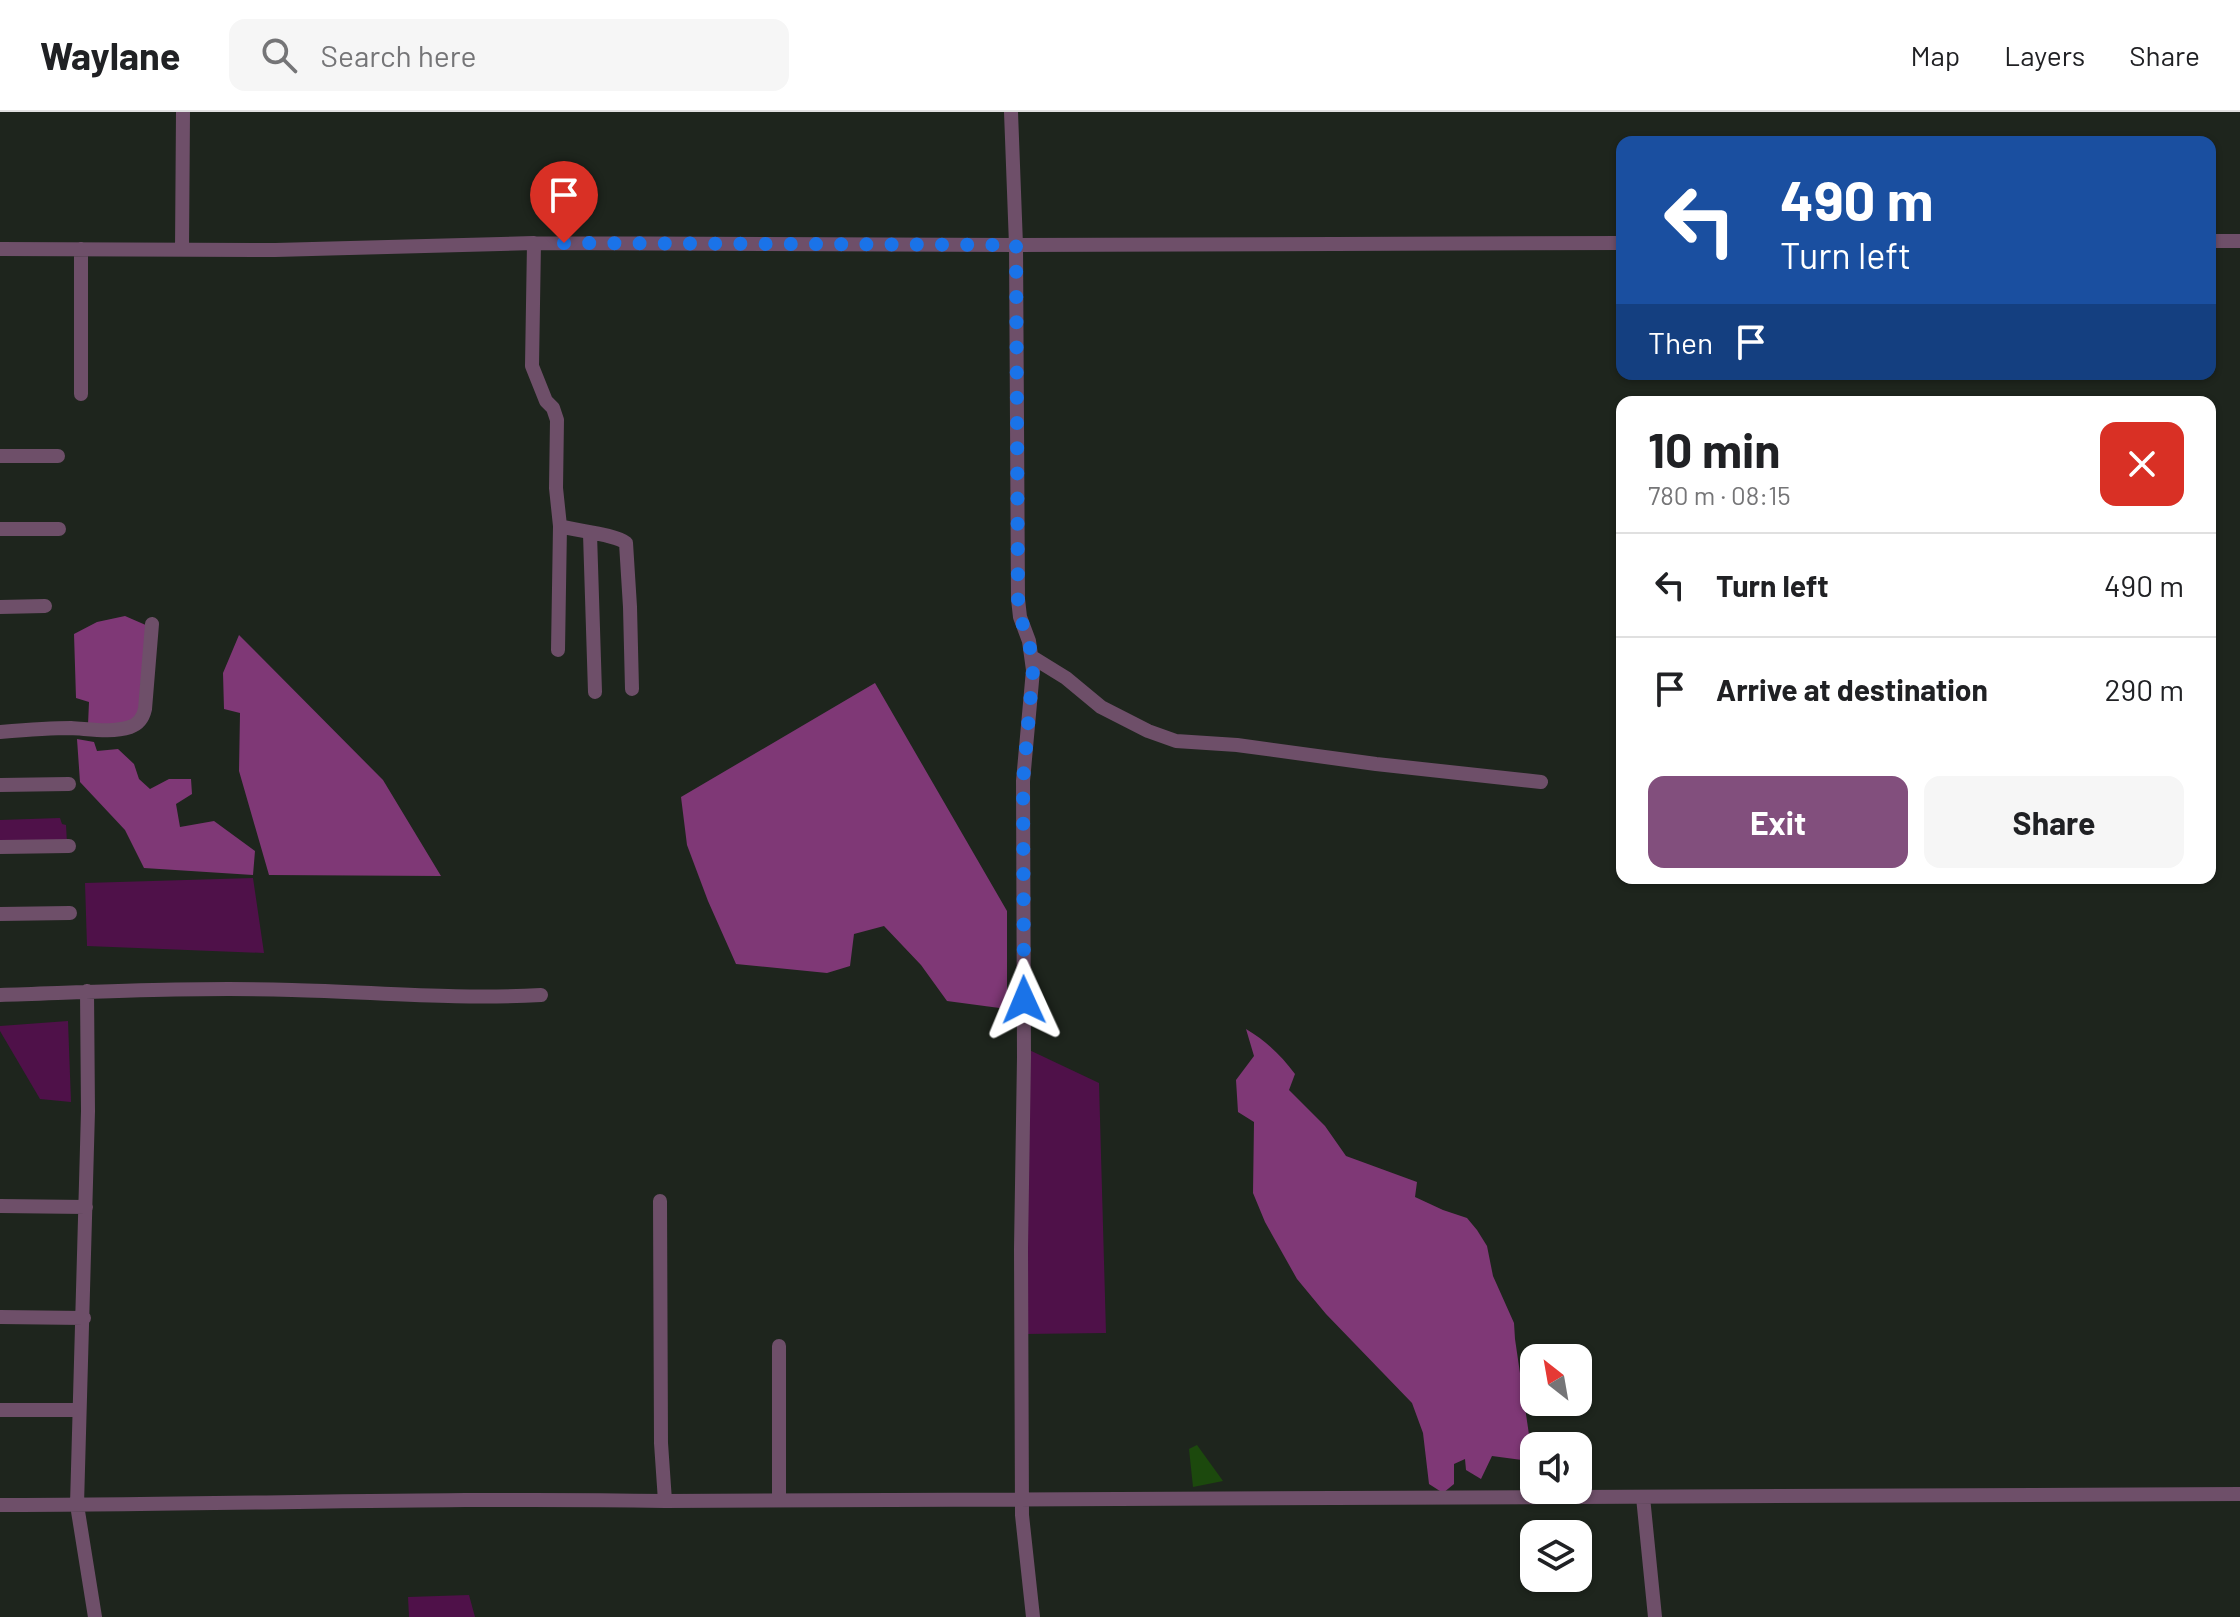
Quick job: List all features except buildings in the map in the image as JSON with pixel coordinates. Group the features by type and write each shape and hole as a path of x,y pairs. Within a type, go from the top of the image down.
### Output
{"street":[{"path":"182,249 183,112"},
{"path":"1011,112 1016,245 1018,599 1032,657 1023,781 1021,1249 1022,1515 1033,1617"},
{"path":"2216,241 2240,241"},
{"path":"534,243 532,366 557,420 556,488 560,526 558,650"},
{"path":"0,249 373,248 534,243 1616,243"},
{"path":"81,249 81,394"},
{"path":"0,456 58,456"},
{"path":"560,526 590,534 615,536 626,543 632,689"},
{"path":"0,529 59,529"},
{"path":"590,534 595,692"},
{"path":"0,607 45,606"},
{"path":"0,732 70,728 114,730 137,724 145,709 152,624"},
{"path":"1032,657 1066,678 1101,707 1148,731 1176,741 1237,745 1541,782"},
{"path":"0,785 69,784"},
{"path":"0,847 69,846"},
{"path":"0,914 70,913"},
{"path":"0,995 289,989 486,998 541,995"},
{"path":"87,991 84,1318 78,1410 77,1505 95,1617"},
{"path":"660,1201 661,1443 665,1501"},
{"path":"0,1206 86,1207"},
{"path":"0,1317 84,1318"},
{"path":"779,1346 779,1500"},
{"path":"0,1410 78,1410"},
{"path":"0,1505 528,1499 665,1501 2240,1494"},
{"path":"1643,1497 1655,1617"}],"shaded area":[{"path":"125,616 148,626 139,715 126,725 88,725 89,702 76,698 74,634 97,622"},
{"path":"239,635 383,780 441,876 269,875 239,771 240,713 224,709 223,673"},
{"path":"875,683 1007,911 1007,1009 947,1001 921,965 884,926 854,934 850,966 827,973 736,964 708,901 687,845 681,797"},
{"path":"77,739 94,742 97,751 118,749 134,764 139,779 150,789 169,779 191,779 192,794 176,804 180,827 214,821 255,851 253,875 144,868 125,830 80,782"},
{"path":"60,818 66,825 67,843 0,844 0,820"},
{"path":"253,878 264,953 87,946 85,883"},
{"path":"68,1021 71,1102 40,1099 0,1031 0,1026"},
{"path":"1246,1029 1290,1067 1295,1074 1289,1090 1325,1126 1346,1156 1417,1182 1415,1197 1467,1218 1477,1230 1487,1246 1493,1276 1514,1323 1520,1373 1520,1416 1526,1416 1529,1432 1520,1432 1520,1460 1492,1456 1481,1479 1466,1470 1465,1459 1454,1464 1454,1484 1443,1493 1429,1484 1423,1433 1412,1403 1326,1314 1297,1279 1265,1222 1253,1193 1254,1122 1238,1112 1236,1080 1254,1056"},
{"path":"1025,1048 1099,1083 1106,1333 1024,1334"},
{"path":"1197,1445 1223,1481 1193,1487 1189,1449"},
{"path":"469,1595 475,1617 409,1617 408,1597"}],"route":[{"path":"564,243 1016,245 1018,609 1029,641 1033,670 1023,781 1024,1000"}]}
